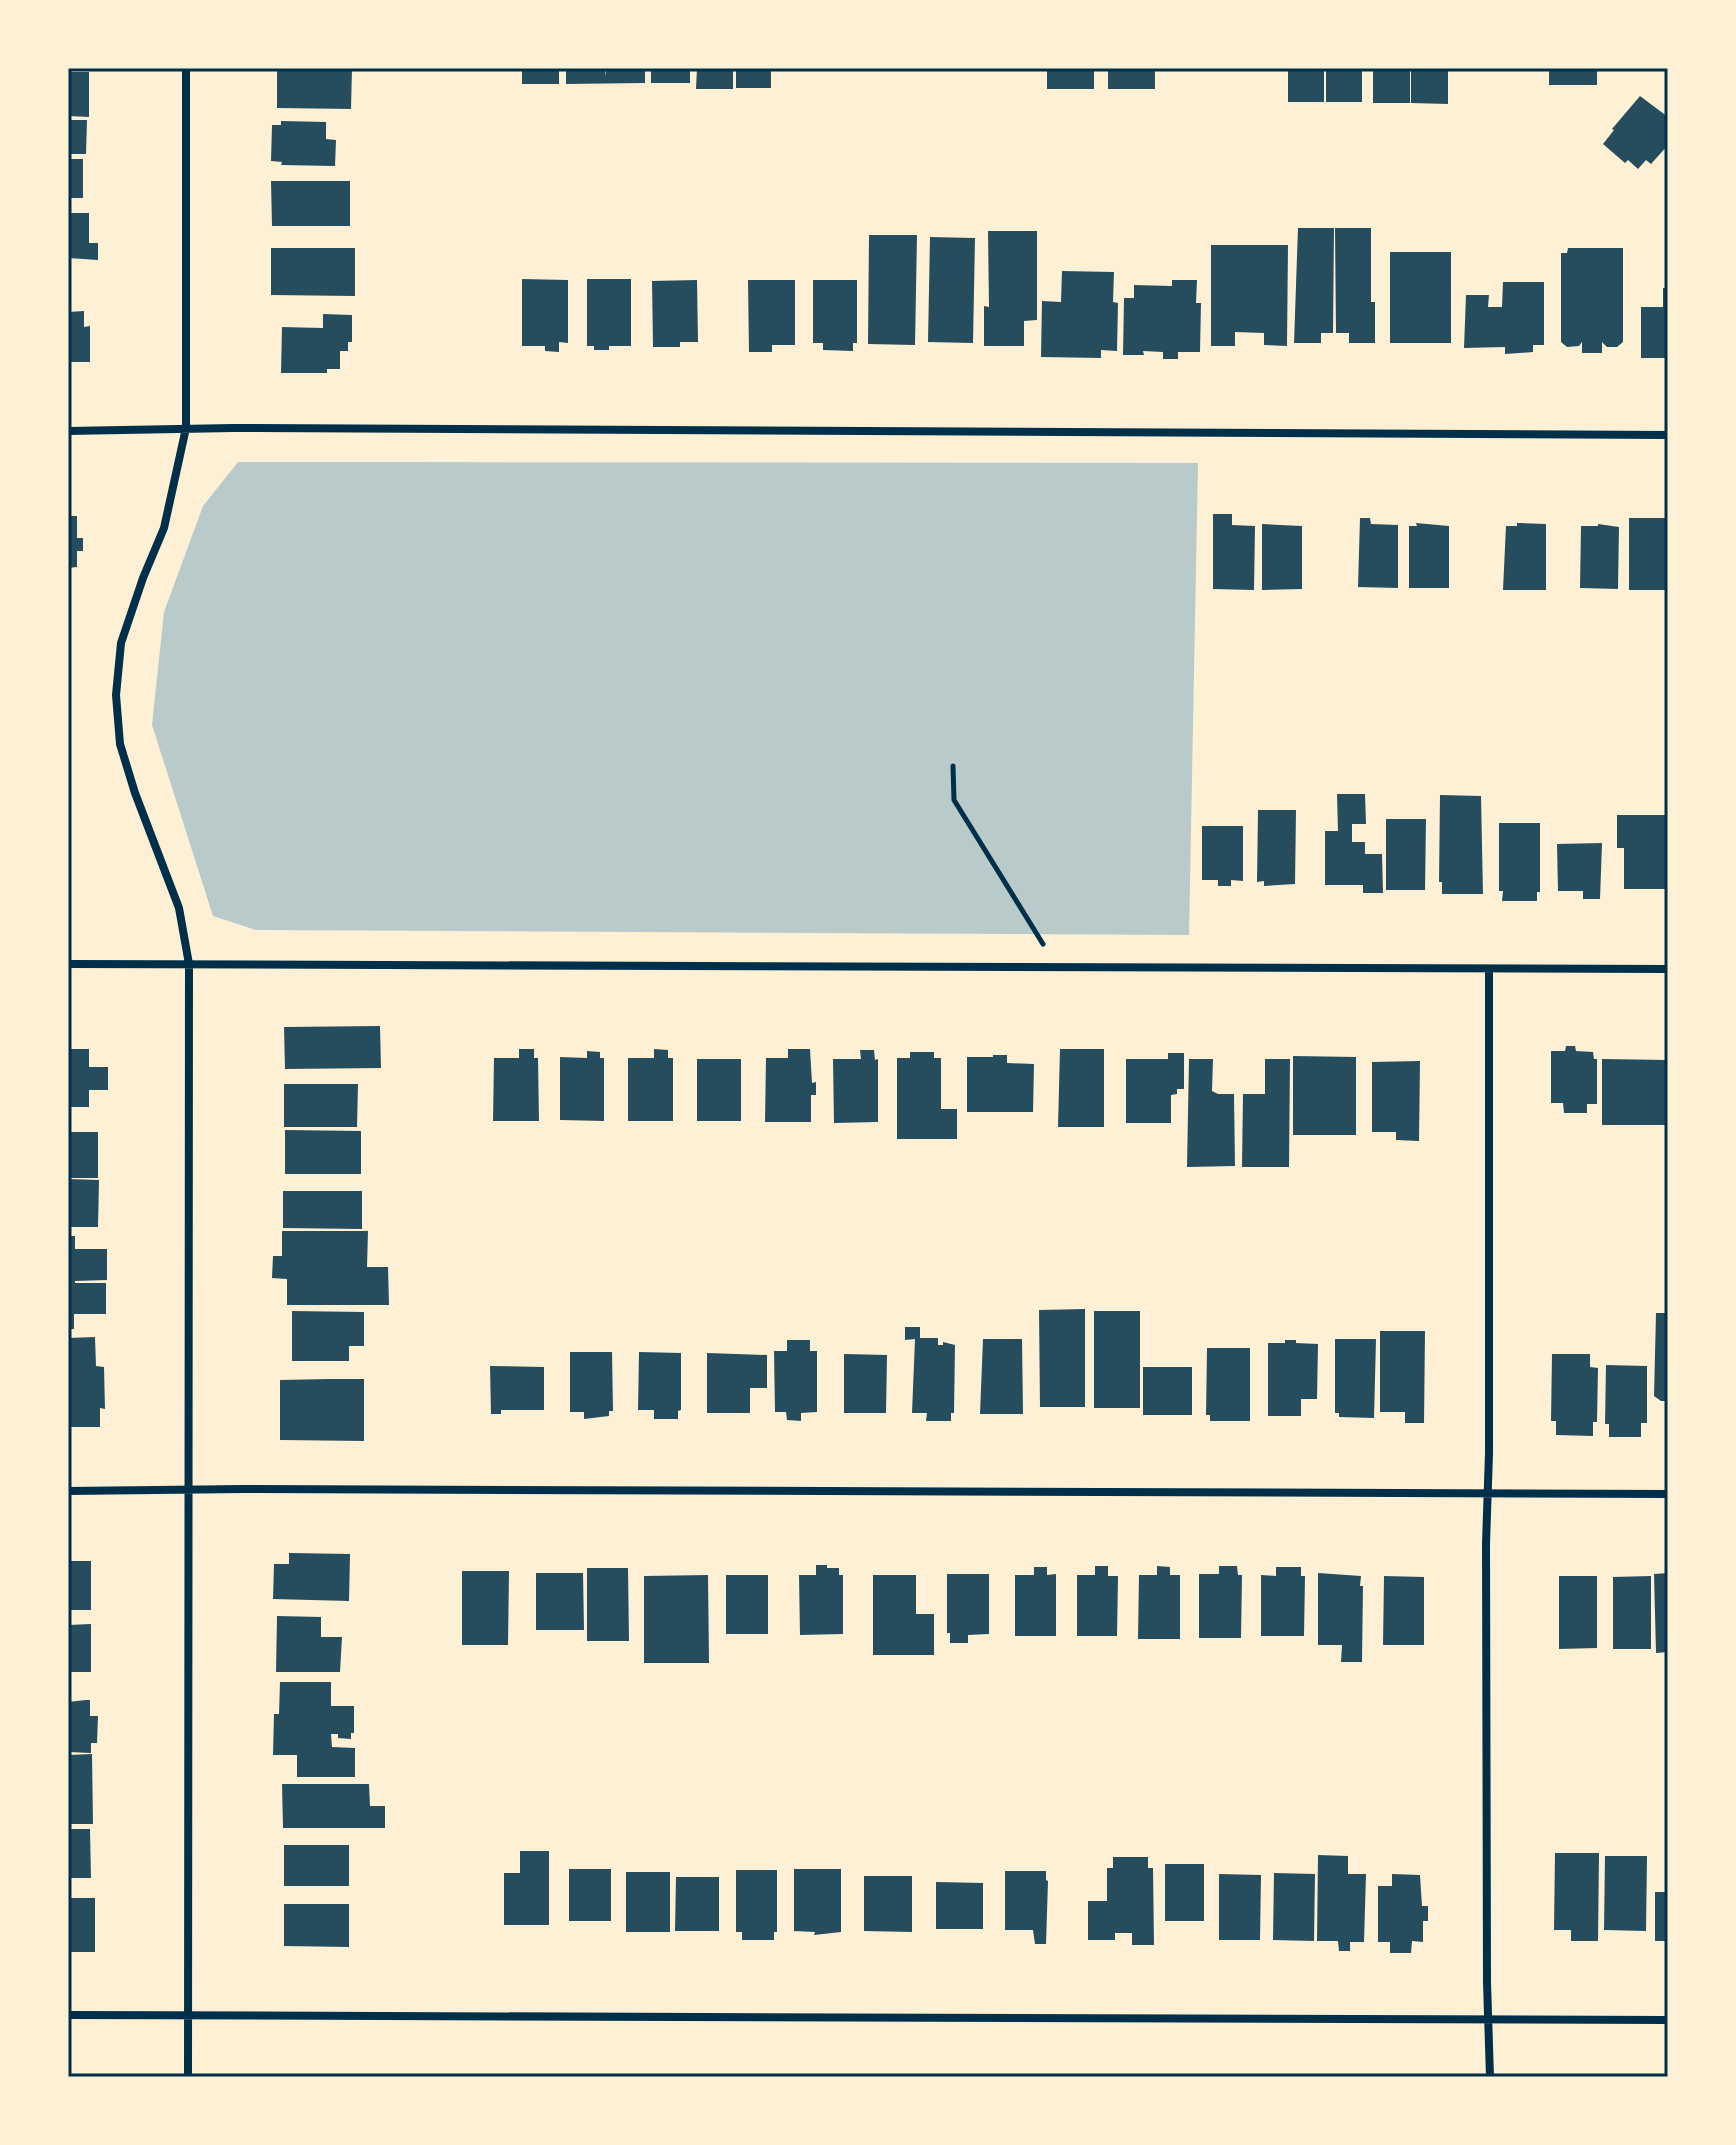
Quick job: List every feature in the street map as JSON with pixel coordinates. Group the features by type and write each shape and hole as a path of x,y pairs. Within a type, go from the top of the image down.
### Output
{"street":[{"path":"186,68 186,428 164,528 121,643 116,695 120,744 135,793 179,908 189,964 188,2077"},
{"path":"68,431 186,428 1668,435"},
{"path":"68,964 1668,969"},
{"path":"1489,969 1486,1544 1490,2077"},
{"path":"68,1491 1668,1494"},
{"path":"68,2015 1668,2020"}],"path":[{"path":"953,766 954,800 1043,945"}],"shaded area":[{"path":"238,462 1198,463 1189,935 256,930 213,916 152,725 164,612 203,506"}],"building":[{"path":"277,68 352,68 351,109 277,108"},
{"path":"522,68 559,68 559,84 522,84"},
{"path":"566,68 605,68 605,77 606,68 645,68 645,83 566,84"},
{"path":"651,68 690,68 690,83 651,83"},
{"path":"697,68 733,68 733,89 696,89"},
{"path":"736,68 771,68 771,88 736,88"},
{"path":"1047,68 1094,68 1094,89 1047,89"},
{"path":"1108,68 1155,68 1155,89 1108,89"},
{"path":"1288,68 1324,68 1324,102 1288,102"},
{"path":"1326,68 1362,68 1362,102 1326,102"},
{"path":"1373,68 1410,68 1410,103 1373,103"},
{"path":"1411,68 1448,68 1448,104 1411,103"},
{"path":"1549,68 1597,68 1597,85 1549,85"},
{"path":"68,72 89,72 89,117 68,116"},
{"path":"1640,96 1668,117 1668,145 1651,164 1646,160 1638,169 1628,160 1625,163 1603,144"},
{"path":"68,120 87,120 86,154 68,154"},
{"path":"281,121 326,122 326,139 336,140 335,166 281,165 282,162 271,161 272,125 281,125"},
{"path":"68,159 83,159 83,198 68,198"},
{"path":"271,181 350,181 350,226 272,226"},
{"path":"68,213 89,213 89,243 98,243 98,260 68,258"},
{"path":"1298,228 1334,228 1333,333 1321,333 1321,343 1294,343"},
{"path":"1335,228 1371,228 1371,302 1375,302 1375,343 1349,343 1349,333 1336,333"},
{"path":"988,231 1037,231 1037,320 1024,321 1024,346 984,346 984,306 989,307"},
{"path":"869,235 917,235 915,345 868,344"},
{"path":"930,237 975,238 973,343 928,342"},
{"path":"1211,245 1288,245 1287,346 1264,345 1264,333 1235,332 1235,346 1211,346"},
{"path":"271,248 355,248 355,296 271,295"},
{"path":"1568,248 1623,248 1623,342 1617,347 1607,347 1602,342 1602,353 1582,353 1582,342 1579,346 1567,347 1561,342 1561,253 1567,253"},
{"path":"1390,252 1451,252 1451,343 1390,343"},
{"path":"1062,271 1114,272 1113,302 1118,303 1117,351 1101,350 1101,358 1041,357 1042,301 1061,302"},
{"path":"522,279 568,280 568,343 559,342 559,352 545,351 545,346 522,346"},
{"path":"587,279 631,279 631,346 594,350 594,346 587,346"},
{"path":"697,280 698,342 680,342 680,347 653,347 652,281"},
{"path":"748,280 795,280 795,345 772,345 772,352 749,352"},
{"path":"813,280 857,280 857,343 853,343 853,351 823,350 823,343 813,343"},
{"path":"1172,280 1197,280 1196,303 1201,303 1200,352 1178,352 1178,359 1163,359 1163,352 1143,351 1144,355 1123,355 1124,298 1134,298 1134,285 1172,286"},
{"path":"1503,282 1544,282 1544,345 1533,345 1533,352 1505,354 1505,347 1464,348 1466,295 1489,295 1488,307 1502,307"},
{"path":"1663,288 1668,288 1668,358 1641,358 1641,307 1663,307"},
{"path":"84,311 84,327 90,326 90,362 68,362 68,312"},
{"path":"323,314 352,315 352,342 348,342 348,351 340,351 340,369 327,369 327,373 281,373 282,327 323,328"},
{"path":"1213,514 1232,514 1232,525 1255,526 1254,590 1213,589"},
{"path":"68,516 77,516 77,538 83,538 83,551 77,551 77,567 68,568"},
{"path":"1360,518 1370,518 1371,524 1398,525 1398,588 1358,587"},
{"path":"1629,518 1668,518 1668,590 1629,590"},
{"path":"1416,523 1449,526 1449,588 1409,588 1409,526 1417,526"},
{"path":"1517,523 1546,524 1546,590 1503,590 1506,526 1517,526"},
{"path":"1262,524 1302,526 1302,589 1262,590"},
{"path":"1598,524 1619,527 1618,589 1580,588 1581,526"},
{"path":"1337,794 1365,794 1366,824 1352,824 1352,842 1365,842 1365,854 1382,854 1383,893 1363,893 1363,885 1325,885 1325,831 1338,831"},
{"path":"1440,795 1481,796 1483,894 1442,894 1442,882 1439,882"},
{"path":"1258,810 1296,810 1295,884 1264,886 1264,881 1257,882"},
{"path":"1617,815 1666,815 1666,889 1624,889 1624,848 1617,848"},
{"path":"1386,819 1426,819 1425,890 1386,890"},
{"path":"1499,823 1540,823 1540,892 1537,892 1537,901 1502,901 1503,891 1499,891"},
{"path":"1202,826 1243,826 1243,881 1231,880 1231,886 1218,886 1218,880 1202,880"},
{"path":"1602,843 1600,899 1583,899 1583,891 1558,891 1557,844"},
{"path":"380,1026 381,1068 285,1069 284,1027"},
{"path":"1566,1046 1575,1046 1576,1051 1593,1052 1594,1059 1597,1059 1597,1104 1587,1104 1587,1113 1564,1113 1563,1103 1551,1103 1551,1051 1565,1051"},
{"path":"68,1049 89,1049 89,1067 108,1067 108,1090 89,1090 89,1107 68,1107"},
{"path":"519,1049 534,1049 534,1058 538,1058 539,1121 493,1121 494,1058 519,1058"},
{"path":"654,1049 668,1050 668,1058 673,1058 673,1121 628,1121 628,1058 654,1058"},
{"path":"788,1049 810,1049 812,1083 816,1082 816,1095 811,1095 811,1122 765,1122 766,1058 788,1058"},
{"path":"1060,1049 1104,1049 1104,1127 1058,1127"},
{"path":"860,1050 874,1050 875,1060 878,1059 878,1122 834,1123 833,1059 861,1059"},
{"path":"587,1051 600,1052 600,1058 604,1058 604,1121 560,1120 560,1057 587,1058"},
{"path":"910,1052 934,1052 934,1058 941,1058 941,1109 957,1109 957,1139 897,1139 897,1058 910,1058"},
{"path":"1168,1053 1184,1053 1184,1089 1177,1089 1177,1094 1171,1095 1171,1123 1126,1123 1126,1059 1168,1059"},
{"path":"1007,1055 1007,1063 1034,1064 1033,1112 967,1112 967,1057"},
{"path":"1293,1056 1356,1057 1356,1135 1293,1135"},
{"path":"697,1059 741,1059 741,1121 697,1121"},
{"path":"1189,1059 1213,1059 1212,1091 1234,1094 1235,1166 1187,1167"},
{"path":"1265,1059 1290,1059 1289,1167 1242,1167 1243,1094 1265,1094"},
{"path":"1602,1059 1668,1060 1668,1125 1602,1125"},
{"path":"1420,1061 1419,1141 1396,1140 1396,1132 1372,1132 1372,1062"},
{"path":"284,1084 358,1084 357,1127 284,1127"},
{"path":"285,1130 361,1131 361,1174 285,1174"},
{"path":"68,1132 98,1132 98,1178 68,1178"},
{"path":"68,1179 99,1180 98,1227 68,1227"},
{"path":"283,1191 362,1191 362,1229 283,1228"},
{"path":"282,1231 368,1231 367,1267 388,1267 389,1305 287,1305 287,1279 272,1278 273,1256 282,1256"},
{"path":"68,1236 75,1236 75,1249 107,1249 107,1280 75,1281 106,1283 106,1314 74,1314 74,1329 68,1329"},
{"path":"1085,1309 1085,1407 1040,1407 1039,1310"},
{"path":"292,1311 364,1312 364,1346 349,1346 349,1361 292,1361"},
{"path":"1094,1311 1140,1311 1140,1408 1094,1408"},
{"path":"1656,1313 1668,1313 1668,1401 1654,1396"},
{"path":"905,1327 920,1327 920,1338 938,1338 938,1345 943,1345 943,1342 955,1345 954,1413 951,1413 951,1421 926,1421 927,1413 912,1413 915,1339 905,1340"},
{"path":"1380,1331 1425,1331 1424,1423 1405,1423 1405,1412 1380,1412"},
{"path":"95,1337 96,1366 104,1367 105,1409 100,1408 100,1427 68,1427 68,1338"},
{"path":"983,1339 1022,1339 1023,1414 980,1414"},
{"path":"1335,1339 1376,1339 1374,1418 1339,1417 1339,1413 1335,1413"},
{"path":"787,1340 810,1340 810,1351 817,1351 817,1412 801,1413 801,1421 787,1420 786,1412 775,1412 774,1351 787,1351"},
{"path":"1285,1340 1318,1344 1317,1399 1301,1399 1301,1416 1268,1416 1268,1343 1285,1343"},
{"path":"1207,1348 1250,1348 1250,1421 1210,1421 1210,1415 1206,1415"},
{"path":"570,1352 612,1352 613,1411 609,1411 609,1416 584,1419 584,1412 570,1412"},
{"path":"639,1352 681,1353 681,1410 678,1411 678,1419 654,1419 654,1410 638,1410"},
{"path":"707,1353 767,1355 767,1388 750,1388 750,1413 707,1413"},
{"path":"844,1354 887,1355 886,1413 844,1413"},
{"path":"1552,1354 1590,1354 1590,1367 1598,1368 1597,1422 1593,1422 1593,1436 1556,1435 1556,1421 1551,1421"},
{"path":"1606,1365 1647,1366 1647,1423 1641,1423 1641,1437 1609,1437 1609,1424 1605,1424"},
{"path":"490,1366 544,1367 544,1410 501,1410 501,1414 491,1414"},
{"path":"1143,1367 1192,1367 1192,1415 1143,1415"},
{"path":"364,1379 364,1441 280,1440 280,1380"},
{"path":"289,1553 350,1554 349,1601 273,1599 274,1564 289,1564"},
{"path":"68,1561 91,1561 91,1610 68,1610"},
{"path":"816,1565 839,1568 839,1575 843,1575 843,1634 800,1635 799,1575 816,1575"},
{"path":"1095,1566 1108,1566 1108,1576 1118,1576 1117,1636 1077,1636 1077,1575 1095,1575"},
{"path":"1157,1566 1170,1567 1170,1575 1180,1575 1180,1639 1138,1639 1139,1575 1157,1575"},
{"path":"1219,1566 1237,1566 1238,1575 1242,1575 1241,1638 1199,1638 1199,1574 1219,1574"},
{"path":"1034,1567 1047,1567 1047,1575 1056,1574 1056,1636 1015,1636 1015,1575 1034,1575"},
{"path":"1276,1567 1301,1567 1301,1576 1305,1576 1304,1636 1261,1636 1261,1575 1276,1576"},
{"path":"587,1568 628,1568 629,1641 587,1641"},
{"path":"462,1571 509,1571 508,1645 462,1645"},
{"path":"536,1573 583,1573 584,1630 536,1630"},
{"path":"1318,1573 1361,1576 1362,1662 1341,1662 1342,1645 1318,1645"},
{"path":"1668,1573 1668,1652 1656,1653 1654,1574"},
{"path":"947,1574 989,1574 989,1634 968,1635 968,1643 950,1643 950,1633 947,1633"},
{"path":"708,1575 709,1663 644,1663 644,1576"},
{"path":"726,1575 768,1575 768,1634 726,1634"},
{"path":"873,1575 916,1575 916,1614 934,1614 934,1655 873,1655"},
{"path":"1384,1576 1424,1577 1424,1645 1383,1645"},
{"path":"1559,1576 1597,1576 1597,1648 1559,1649"},
{"path":"1651,1576 1651,1649 1613,1649 1613,1577"},
{"path":"277,1616 321,1617 321,1637 342,1637 340,1672 276,1672"},
{"path":"91,1624 91,1672 68,1672 68,1625"},
{"path":"280,1682 331,1682 331,1706 354,1706 354,1733 351,1733 351,1739 331,1734 332,1747 355,1748 355,1777 297,1777 297,1755 273,1755 274,1714 279,1714"},
{"path":"90,1700 90,1716 98,1716 97,1743 91,1743 91,1753 68,1752 68,1702"},
{"path":"92,1754 93,1824 68,1824 68,1755"},
{"path":"282,1784 369,1784 370,1806 385,1806 385,1828 283,1828"},
{"path":"68,1829 90,1829 91,1878 68,1878"},
{"path":"284,1845 349,1845 349,1886 284,1886"},
{"path":"520,1851 549,1851 549,1925 504,1925 504,1873 520,1873"},
{"path":"1555,1853 1599,1853 1598,1941 1571,1941 1571,1930 1554,1930"},
{"path":"1318,1855 1348,1856 1348,1874 1366,1874 1364,1942 1350,1942 1350,1951 1339,1951 1338,1941 1317,1941"},
{"path":"1605,1856 1647,1856 1646,1931 1604,1930"},
{"path":"1113,1857 1148,1857 1148,1868 1153,1868 1154,1945 1132,1945 1132,1933 1115,1933 1115,1940 1088,1940 1088,1901 1107,1901 1107,1868 1113,1868"},
{"path":"1165,1864 1204,1864 1204,1921 1165,1921"},
{"path":"569,1869 611,1869 611,1921 569,1921"},
{"path":"794,1869 841,1869 841,1932 814,1935 815,1932 794,1931"},
{"path":"736,1870 777,1870 777,1932 774,1932 774,1940 742,1940 742,1932 736,1932"},
{"path":"1005,1871 1046,1871 1046,1944 1035,1944 1033,1930 1005,1930"},
{"path":"626,1872 670,1872 670,1932 626,1932"},
{"path":"1274,1873 1315,1874 1314,1941 1273,1940"},
{"path":"1219,1874 1261,1875 1260,1940 1219,1940"},
{"path":"1392,1874 1420,1875 1422,1906 1428,1906 1428,1921 1423,1921 1423,1942 1412,1941 1411,1953 1390,1953 1390,1942 1378,1942 1378,1886 1392,1886"},
{"path":"864,1876 912,1876 912,1932 864,1931"},
{"path":"676,1877 719,1877 719,1931 675,1931"},
{"path":"936,1882 983,1883 983,1929 936,1929"},
{"path":"1655,1892 1668,1892 1668,1941 1655,1941"},
{"path":"68,1898 95,1898 95,1952 68,1952"},
{"path":"284,1904 349,1904 349,1947 284,1946"}]}
